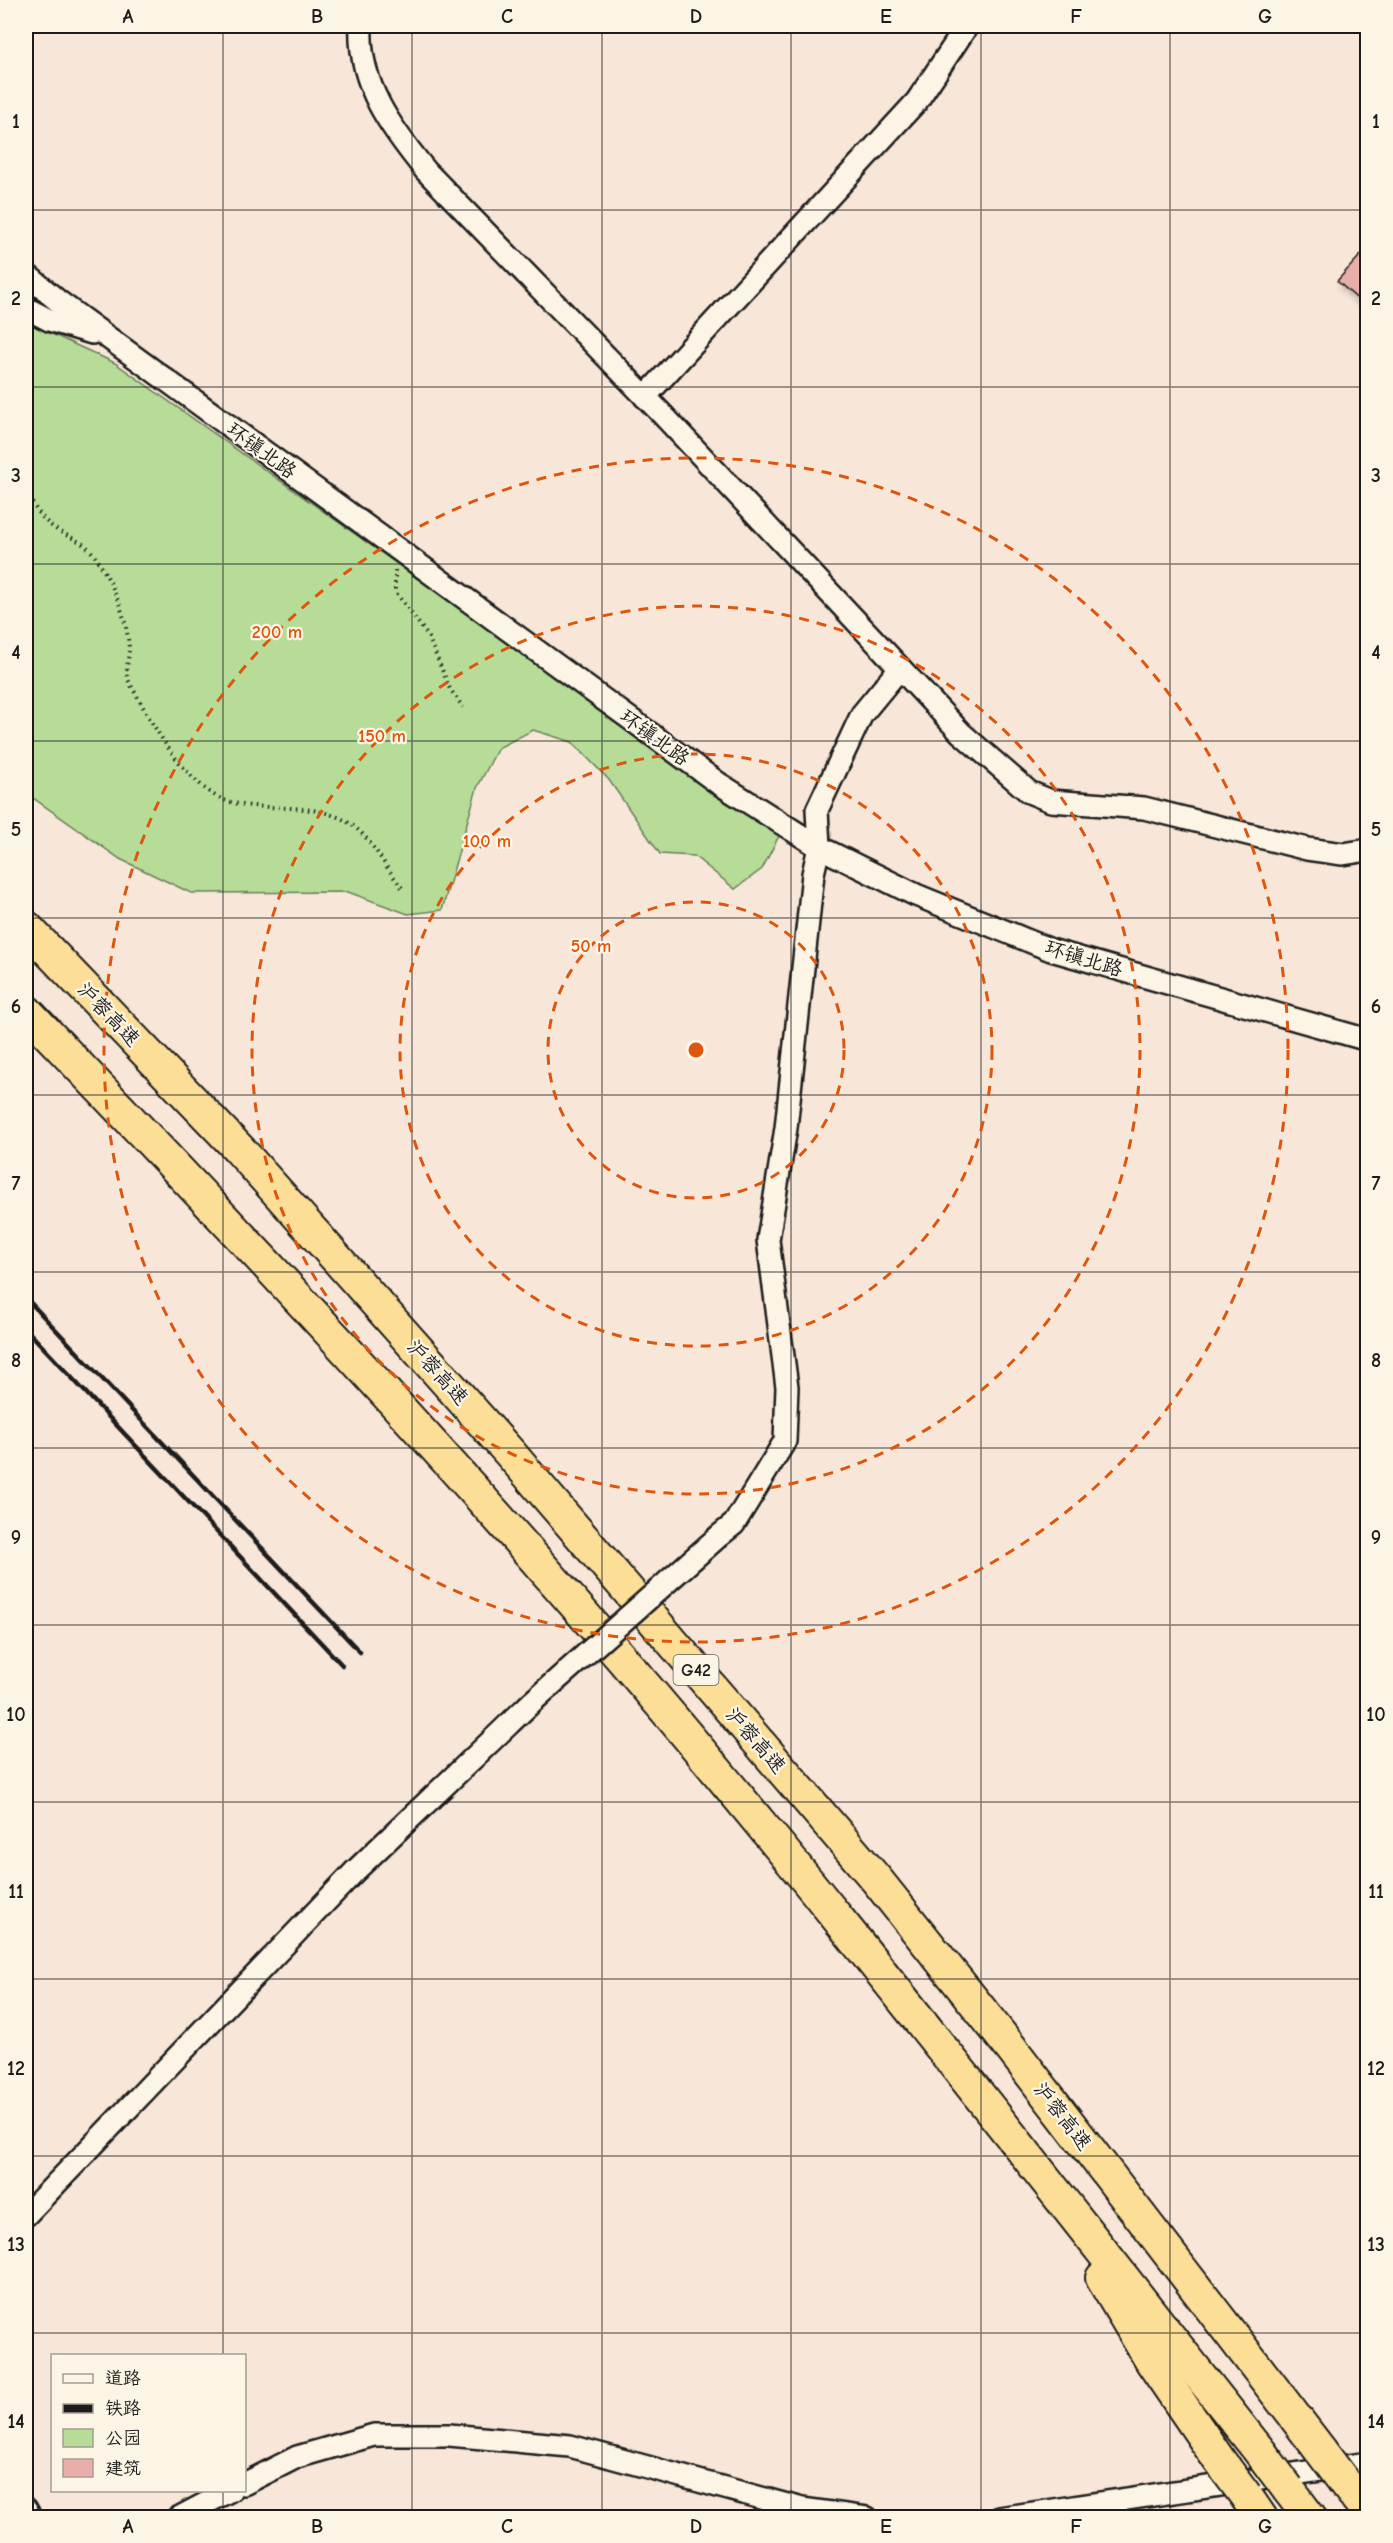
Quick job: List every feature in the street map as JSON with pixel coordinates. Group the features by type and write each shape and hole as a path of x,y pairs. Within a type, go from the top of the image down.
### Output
{"highway":[{"name":"沪蓉高速","path":"26,927 278,1193 509,1452 876,1879 1011,2048 1321,2451 1356,2473 1368,2512"},
{"name":"G42","path":"26,1011 246,1240 565,1593 768,1833 1310,2517"},
{"path":"1042,2176 1152,2362 1253,2507"}],"street":[{"path":"361,26 364,68 375,99 402,141 426,171 645,397 961,733 1029,792 1051,801 1144,808 1306,849 1343,854 1368,850"},
{"path":"645,397 917,102 968,26"},
{"name":"环镇北路","path":"26,274 57,301 718,783 819,847 916,895 1051,950 1368,1040"},
{"path":"26,308 49,320 109,339"},
{"path":"26,2215 355,1871 532,1702 734,1524 785,1441 787,1387 768,1240 786,1128 813,874 819,847 817,810 862,714 900,668"},
{"path":"246,2483 297,2457 374,2435 449,2435 570,2446 802,2509 867,2517"},
{"path":"999,2517 1356,2473"},
{"path":"178,2517 227,2492"},
{"path":"26,2509 31,2517"}],"path":[{"path":"26,492 44,520 57,530 85,544 94,555 122,612 129,648 127,676 153,725 190,774 211,793 223,799 238,803 301,808 339,818 353,826 366,840 403,889"},
{"path":"402,553 395,572 395,591 428,636 450,689 463,708"}],"green space":[{"path":"26,322 115,363 779,836 762,869 735,889 694,856 660,854 609,780 572,742 533,730 498,748 477,788 442,910 408,914 348,892 191,893 120,859 26,793"}],"building":[{"path":"1368,247 1368,308 1337,281"}],"railway":[{"path":"26,1298 360,1652"},
{"path":"26,1329 342,1665"}]}
